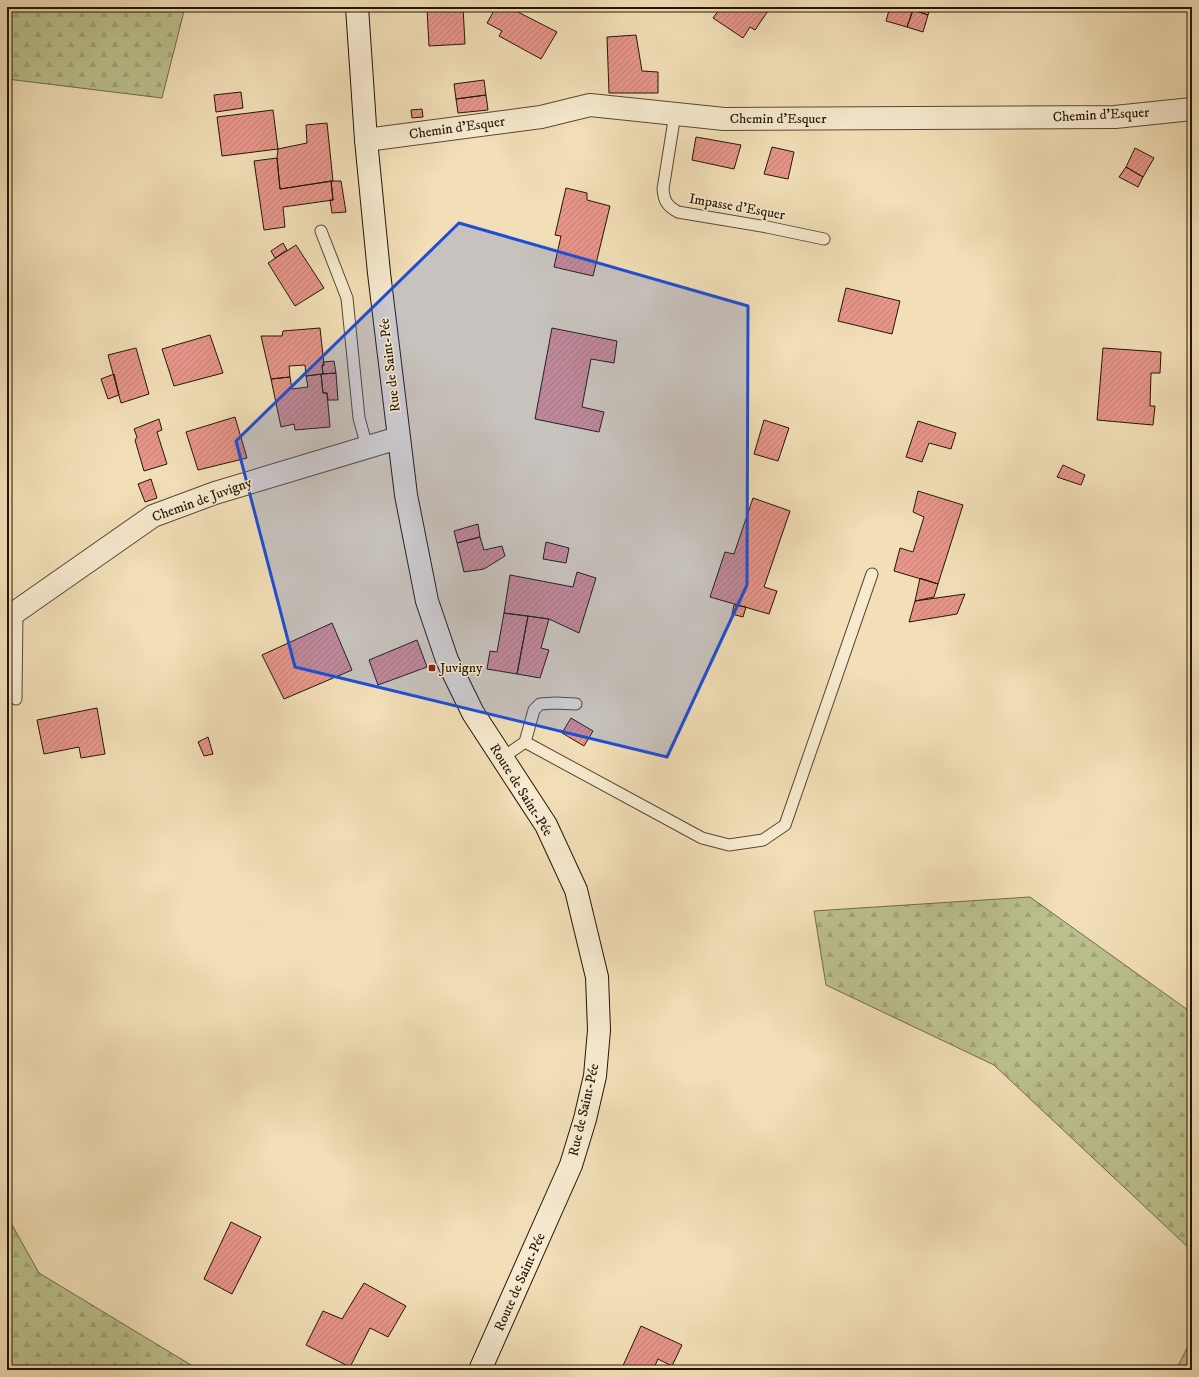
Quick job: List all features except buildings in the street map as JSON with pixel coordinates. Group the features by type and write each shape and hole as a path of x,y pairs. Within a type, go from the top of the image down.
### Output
{"main road":[{"name":"Rue de Saint-Pée","path":"357,7 366,140 379,273 398,438 418,563 426,601 447,660 473,713"},
{"name":"Chemin d'Esquer","path":"366,140 541,117 590,105 724,119 1115,117 1192,109"},
{"name":"Chemin de Juvigny","path":"12,614 153,516 215,493 398,438"},
{"name":"Route de Saint-Pée","path":"473,713 546,825 576,890"},
{"name":"Rue de Saint-Pée","path":"552,1208 571,1165 585,1119 595,1076 599,1030 596,977 576,890"},
{"name":"Route de Saint-Pée","path":"483,1363 552,1208"}],"lane":[{"name":"Impasse d'Esquer","path":"675,114 663,179 663,198 671,208 678,212 766,227 824,239"},
{"path":"321,231 348,298 359,418 366,447"},
{"path":"525,742 702,838 729,845 763,840 785,825 872,574"},
{"path":"12,614 16,699"},
{"path":"502,758 525,742 534,710 540,704 576,704"}],"highlighted area":[{"path":"459,223 748,306 747,585 667,757 295,667 236,441"}],"green space":[{"path":"7,7 185,7 162,98 7,79"},
{"path":"1030,897 1192,1013 1192,1251 994,1065 826,985 814,911"},
{"path":"7,1216 39,1273 196,1368 195,1370 7,1370"},
{"path":"1192,1338 1192,1370 1176,1370"}],"place":[{"name":"Juvigny","path":"432,668"}]}
